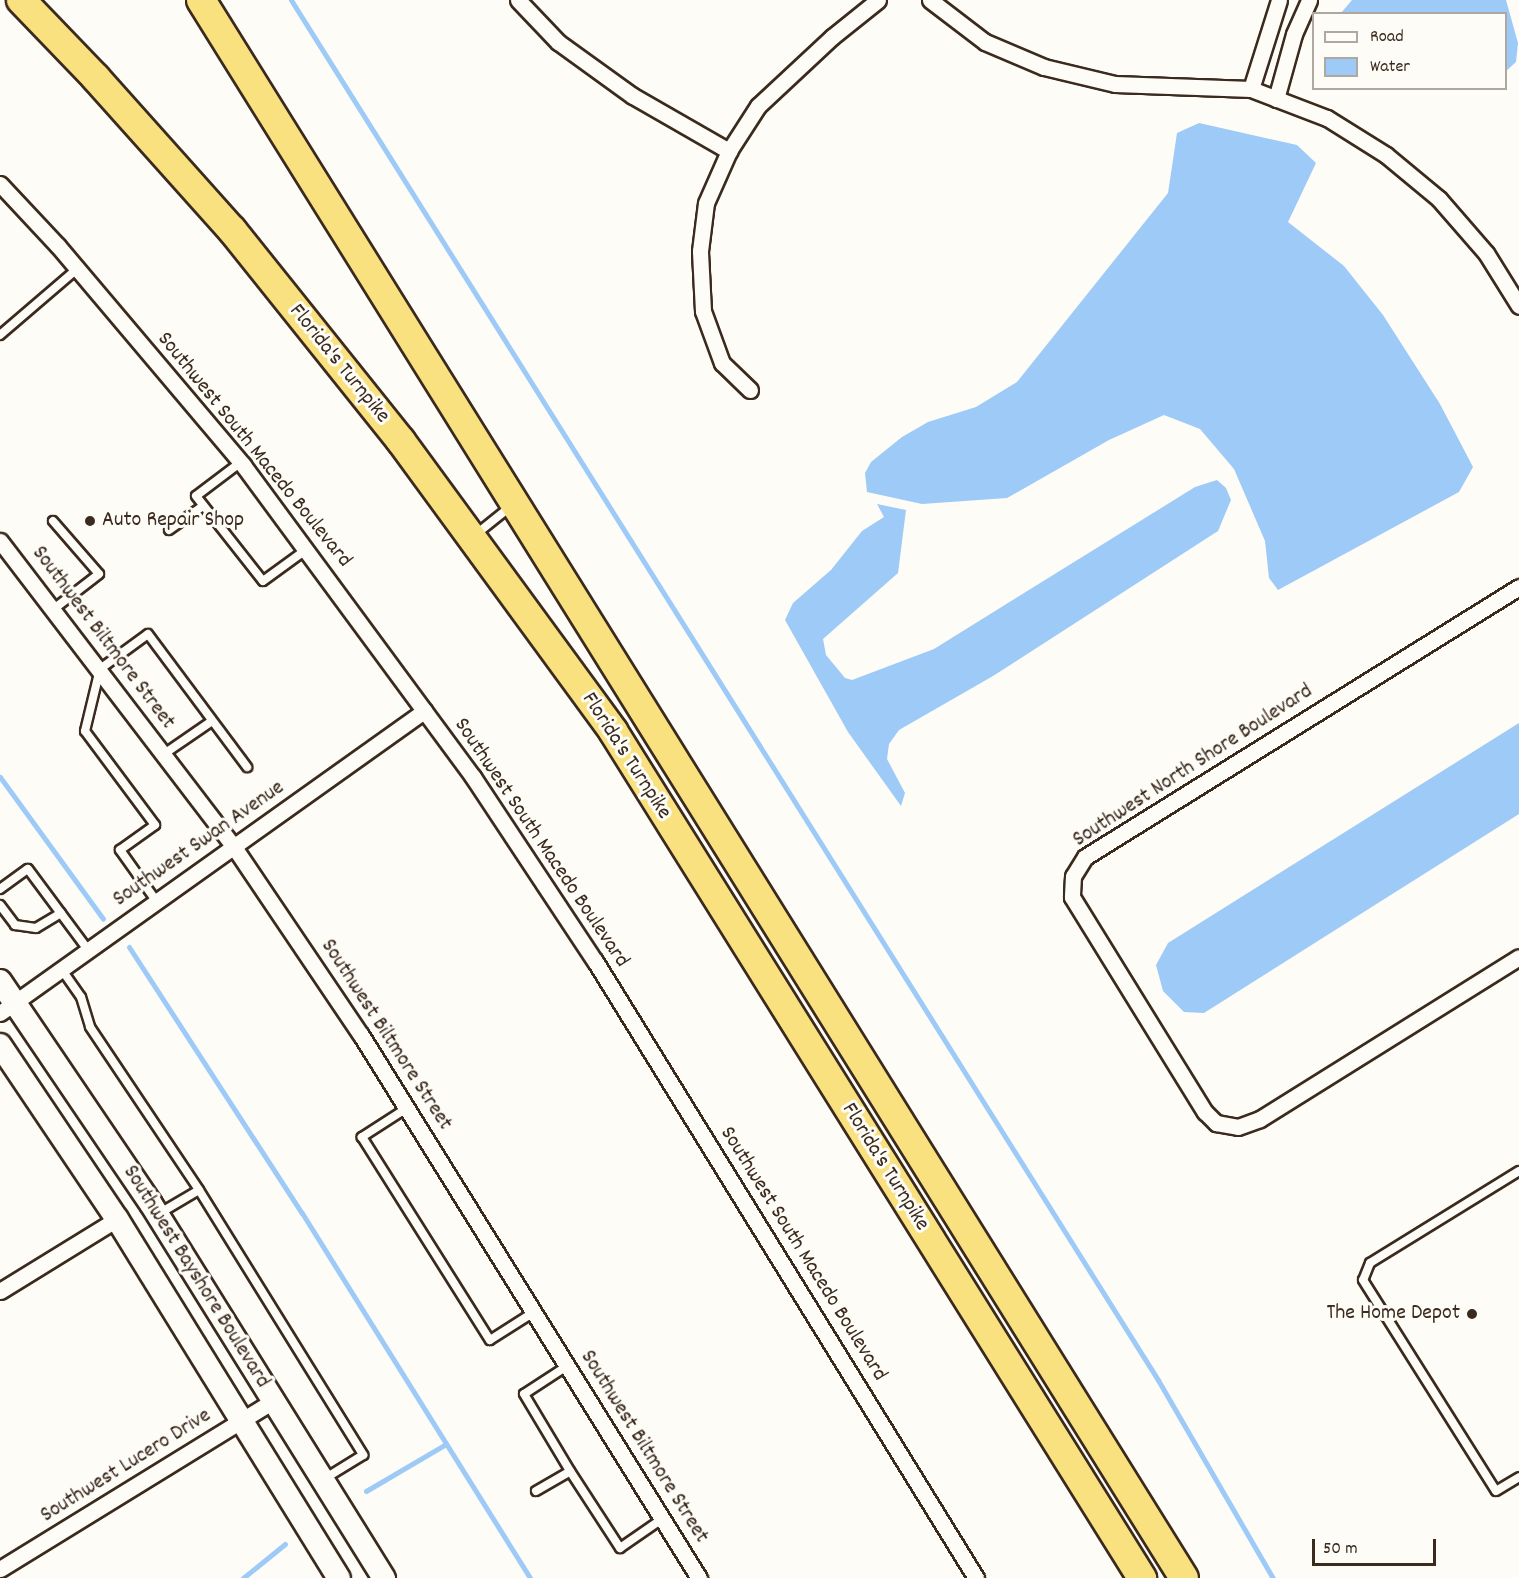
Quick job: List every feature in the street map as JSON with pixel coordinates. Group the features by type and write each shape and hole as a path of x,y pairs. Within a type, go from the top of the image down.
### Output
{"highway":[{"name":"Florida's Turnpike","path":"21,0 96,78 232,230 401,441 613,731 1142,1578"},
{"name":"Florida's Turnpike","path":"201,0 1184,1578"}],"main road":[{"name":"Southwest Bayshore Boulevard","path":"0,981 8,1008 158,1215 384,1578"},
{"name":"Southwest Bayshore Boulevard","path":"0,1045 117,1219 339,1578"}],"street":[{"path":"518,0 558,42 633,96 729,151"},
{"path":"750,390 722,363 703,310 700,251 706,203 729,151 759,106 832,37 879,0"},
{"path":"930,0 985,42 1044,66 1115,84 1251,89 1327,118 1386,155 1439,199 1486,253 1519,306"},
{"path":"1251,89 1280,0"},
{"path":"1276,99 1294,33 1309,0"},
{"name":"Southwest South Macedo Boulevard","path":"0,184 77,269 241,462 424,711 595,961 976,1578"},
{"name":"Southwest Biltmore Street","path":"0,541 55,608 234,847 407,1108 699,1578"},
{"name":"Southwest North Shore Boulevard","path":"1519,587 1085,857 1073,876 1072,897 1205,1112 1216,1123 1238,1127 1260,1119 1519,957"},
{"name":"Southwest Swan Avenue","path":"8,1008 424,711"},
{"path":"0,1291 117,1219"},
{"name":"Southwest Lucero Drive","path":"0,1569 275,1400"}],"lane":[{"path":"0,335 77,269"},
{"path":"241,462 196,496 203,506 263,581 307,549"},
{"path":"471,538 514,504"},
{"path":"169,530 203,506"},
{"path":"53,521 99,574 55,608"},
{"path":"157,902 120,850 155,825 85,731 100,669 148,634 247,767"},
{"path":"164,754 212,721"},
{"path":"0,889 28,869 89,951"},
{"path":"0,905 15,925 36,928 61,913"},
{"path":"62,970 81,997 90,1027 200,1190 363,1455 323,1479"},
{"path":"407,1108 362,1137 490,1340 534,1312"},
{"path":"1519,1171 1370,1263 1363,1280 1496,1491 1519,1477"},
{"path":"158,1215 200,1190"},
{"path":"567,1366 524,1394 570,1472 620,1548 662,1519"},
{"path":"536,1491 570,1472"}],"water":[{"path":"1352,0 1506,0 1518,43 1516,62 1507,70 1507,12 1342,12"},
{"path":"1199,123 1297,145 1316,163 1288,222 1344,266 1383,315 1440,404 1473,467 1459,492 1278,590 1269,578 1265,541 1234,469 1200,429 1164,415 1109,440 1007,498 922,504 867,492 865,473 871,462 902,437 928,422 976,407 1017,382 1168,193 1177,133"},
{"path":"1217,480 1226,488 1231,500 1218,531 993,676 899,730 889,744 887,759 905,793 901,806 848,732 785,620 793,603 831,570 862,531 884,517 877,504 906,510 898,573 823,639 826,655 845,678 852,680 934,649 1195,487"},
{"path":"1519,723 1519,814 1204,1013 1184,1012 1163,991 1156,965 1168,943"}],"waterway":[{"path":"291,0 1158,1380 1273,1578"},
{"path":"0,777 103,919"},
{"path":"129,947 302,1213 530,1578"},
{"path":"366,1491 446,1444"},
{"path":"243,1578 285,1544"}],"place":[{"name":"Auto Repair Shop","path":"90,521"},
{"name":"The Home Depot","path":"1472,1314"}]}
